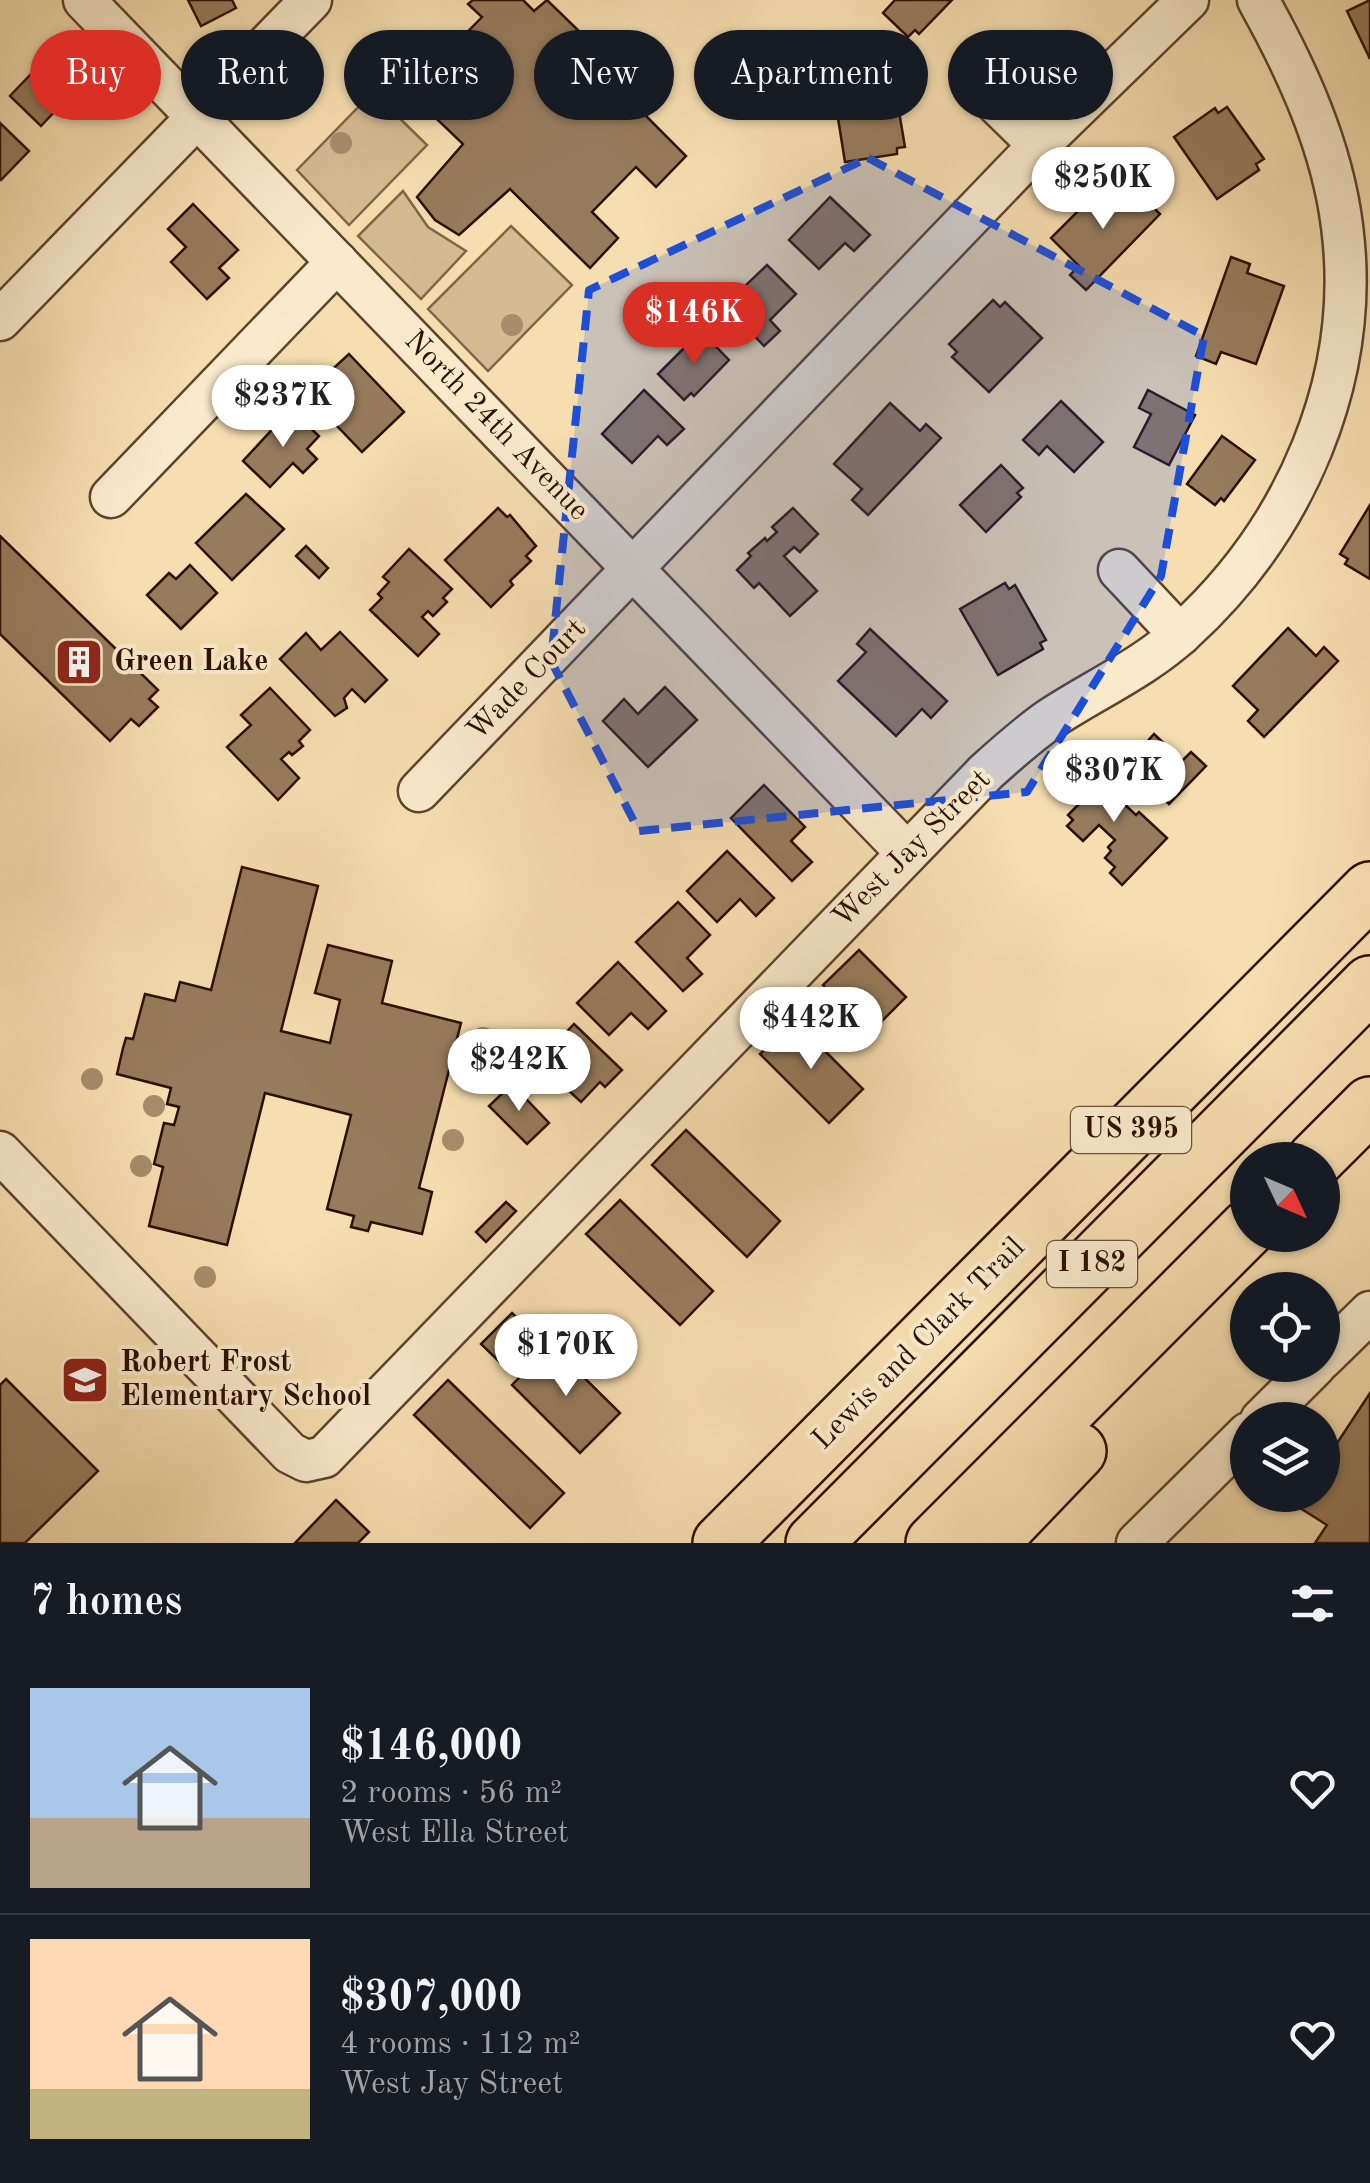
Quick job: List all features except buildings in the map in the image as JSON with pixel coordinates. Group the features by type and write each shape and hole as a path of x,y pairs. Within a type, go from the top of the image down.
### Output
{"highway":[{"name":"Lewis and Clark Trail","path":"721,1543 1370,890"},
{"name":"I 182","path":"814,1543 1370,984"},
{"path":"1333,1142 1370,1105"},
{"path":"1340,1177 1370,1146"},
{"name":"I 182","path":"934,1543 1230,1246"},
{"path":"990,1543 1269,1252"},
{"path":"684,1543 736,1507 893,1370"}],"street":[{"name":"North 24th Avenue","path":"84,0 181,100"},
{"path":"282,30 311,0"},
{"name":"Wade Court","path":"419,792 1039,145 1188,0"},
{"name":"West Jay Street","path":"0,1152 290,1453 306,1462 324,1456 1018,742 1180,635 1248,563 1298,482 1320,433 1342,326 1342,226 1331,171 1298,78 1258,0"},
{"path":"0,320 194,120"},
{"name":"North 24th Avenue","path":"200,120 908,853"},
{"path":"1013,120 1039,145"},
{"path":"111,496 336,262"},
{"path":"1119,570 1180,635"},
{"path":"1340,1341 1370,1312"},
{"path":"1279,1402 1299,1382"},
{"path":"1137,1543 1230,1451"}],"highlighted area":[{"path":"868,158 1204,336 1161,576 1027,792 639,831 551,661 589,290"}],"shaded area":[{"path":"346,120 402,120 427,145 349,225 297,170"},
{"path":"403,191 428,227 466,251 421,299 358,236"},
{"path":"511,226 572,285 488,371 428,309"}],"place":[{"name":"Green Lake","path":"79,662"},
{"name":"Robert Frost Elementary School","path":"85,1380"}]}
